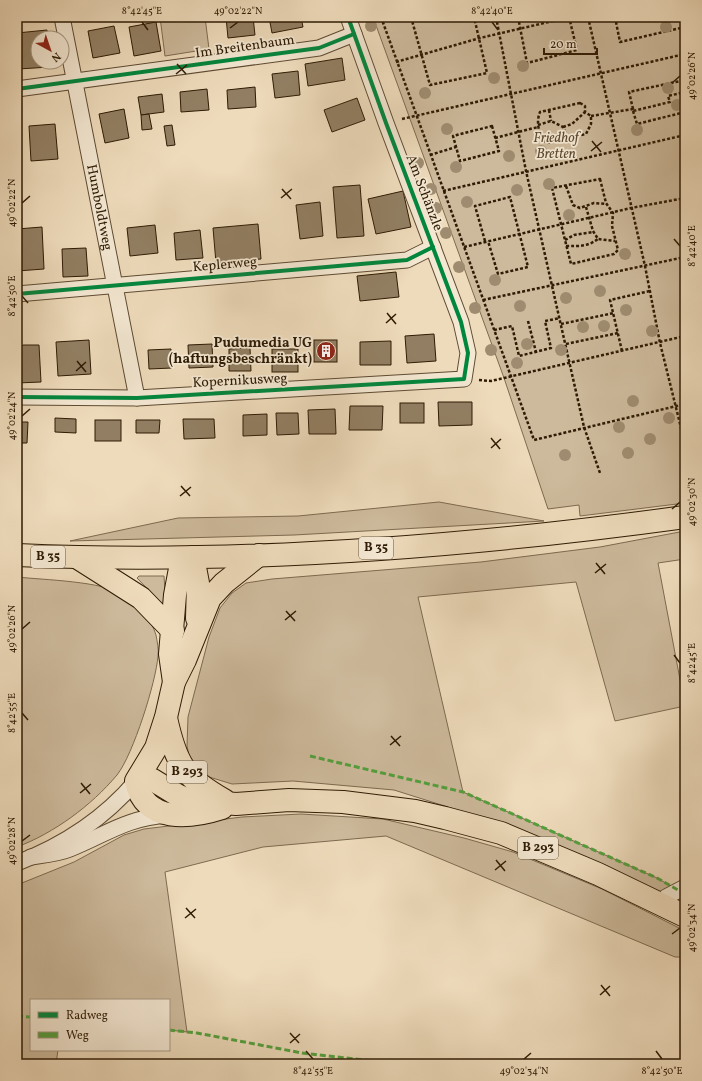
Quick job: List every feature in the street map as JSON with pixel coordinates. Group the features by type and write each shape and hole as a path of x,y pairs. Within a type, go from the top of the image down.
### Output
{"main road":[{"name":"B 35","path":"17,555 78,558 259,555 494,540 685,517"},
{"name":"B 293","path":"259,555 214,592 205,608 185,660 174,682 166,717 156,748 137,779 137,789 144,799 154,808 170,815 193,816 236,804 289,800 316,800 416,811 501,833 556,855 685,916"},
{"name":"B 293","path":"174,682 170,654 175,595 188,557"},
{"path":"188,557 198,593 196,630"},
{"path":"78,558 141,598 173,631"},
{"name":"B 293","path":"166,717 172,747 185,771 201,786 225,801 236,804"},
{"path":"137,779 153,780 179,796 189,800 236,804"}],"street":[{"name":"Humboldtweg","path":"62,17 136,398"},
{"name":"Am Schänzle","path":"348,17 461,322 468,353 464,379"},
{"name":"Im Breitenbaum","path":"17,89 75,83 319,48 354,34"},
{"name":"Keplerweg","path":"17,294 407,260 433,246"},
{"name":"Kopernikusweg","path":"17,397 136,398 464,379"},
{"path":"17,863 51,849 92,824 118,802 137,779"},
{"path":"31,858 69,850 129,822 152,816 170,815"},
{"path":"659,904 666,897 685,887"}],"path":[{"path":"381,17 415,115 534,440 685,404"},
{"path":"411,17 430,85 487,73 474,17"},
{"path":"496,17 526,171 584,427 600,473"},
{"path":"396,62 480,38 500,34 521,28 570,17 577,50 528,63 521,28 518,17"},
{"path":"588,17 645,266 660,343 685,444"},
{"path":"614,17 620,42 685,26"},
{"path":"386,123 510,93 685,54"},
{"path":"685,80 629,92 637,124 685,112"},
{"path":"585,112 592,116 633,110 670,102 668,96 685,92"},
{"path":"563,127 572,124 585,112 585,106 580,102 540,112 538,116 538,126 542,139 547,143 586,134 591,124 592,116"},
{"path":"549,110 551,121"},
{"path":"495,138 551,121 563,127 568,139"},
{"path":"492,126 495,138 499,151 460,161 453,136 492,126"},
{"path":"443,191 685,135"},
{"path":"430,155 456,147"},
{"path":"600,179 607,204 613,213 612,226 618,250 614,254 571,264 552,188 566,186 600,179"},
{"path":"566,186 573,205 580,208 594,203 607,204"},
{"path":"510,197 528,267 498,274 487,241 475,206 510,197"},
{"path":"464,247 631,208 685,198"},
{"path":"586,207 589,219 598,239"},
{"path":"565,240 574,235 594,232"},
{"path":"566,246 582,247 592,244 598,239 615,241"},
{"path":"483,300 685,257"},
{"path":"622,351 610,300 650,291"},
{"path":"561,324 614,313"},
{"path":"494,330 512,326 519,356 551,348 546,321 560,318"},
{"path":"528,321 536,352"},
{"path":"566,344 618,333"},
{"path":"464,379 491,381 685,336"}],"green space":[{"path":"160,17 205,17 209,49 165,56"},
{"name":"Friedhof Bretten","path":"373,17 685,17 685,503 580,516 579,505 548,509 504,378"},
{"path":"439,502 544,521 294,535 70,541 178,518 298,516"},
{"path":"685,531 685,559 658,563 685,706 615,721 576,582 418,597 463,792 657,878 678,890 666,897 508,826 394,790 293,781 232,784 206,776 196,768 189,755 187,746 188,717 209,637 220,608 232,593 246,583 272,579 481,562 600,547"},
{"path":"139,576 164,576 166,606 164,606 137,578"},
{"path":"17,577 88,584 114,590 124,595 134,603 154,629 158,656 153,683 143,718 130,752 117,775 84,808 45,834 17,847"},
{"path":"301,814 383,819 464,838 513,852 602,889 685,931 685,957 675,957 386,836 263,847 165,872 187,1032 170,1030 170,999 30,999 30,1051 58,1051 56,1064 17,1064 17,885 74,862 124,835 144,829 242,817"}],"building":[{"path":"226,17 253,17 255,35 228,38"},
{"path":"269,17 301,17 303,27 272,33"},
{"path":"156,22 161,51 134,56 129,27"},
{"path":"114,26 120,53 93,58 88,31"},
{"path":"30,32 30,68 18,69 17,33"},
{"path":"342,58 345,80 308,86 305,64"},
{"path":"298,71 300,95 275,98 272,74"},
{"path":"255,87 256,107 228,109 227,90"},
{"path":"207,89 209,110 181,112 180,92"},
{"path":"162,94 164,112 141,115 138,97"},
{"path":"357,98 365,120 332,132 324,110"},
{"path":"124,109 129,138 105,143 99,114"},
{"path":"149,114 152,129 142,130 141,115"},
{"path":"55,124 58,159 31,161 29,126"},
{"path":"172,125 175,145 167,146 164,126"},
{"path":"360,185 364,236 337,238 333,187"},
{"path":"403,191 411,227 376,234 368,199"},
{"path":"320,202 323,236 300,239 296,205"},
{"path":"258,224 261,259 216,263 213,228"},
{"path":"155,225 158,253 130,256 127,228"},
{"path":"42,227 44,269 17,271 17,229"},
{"path":"200,230 203,258 176,260 174,233"},
{"path":"86,248 88,276 63,277 62,249"},
{"path":"396,272 399,297 360,301 357,276"},
{"path":"434,334 436,361 407,363 405,336"},
{"path":"89,340 91,374 58,376 56,342"},
{"name":"Pudumedia UG (haftungsbeschränkt)","path":"314,340 337,340 337,362 314,362"},
{"path":"391,341 391,365 360,365 360,342"},
{"path":"212,344 213,367 189,368 188,345"},
{"path":"23,345 39,345 41,382 17,383 17,351"},
{"path":"250,348 251,371 229,371 229,349"},
{"path":"171,349 172,368 149,369 148,350"},
{"path":"272,349 298,349 298,372 272,372"},
{"path":"438,402 472,402 472,425 439,426"},
{"path":"400,403 424,403 424,423 400,423"},
{"path":"350,406 383,406 382,430 349,430"},
{"path":"335,409 336,434 309,434 308,410"},
{"path":"276,413 298,413 299,434 277,435"},
{"path":"267,414 267,435 243,436 243,415"},
{"path":"55,418 76,419 76,433 55,432"},
{"path":"183,419 214,419 215,438 184,439"},
{"path":"95,420 121,420 121,441 95,441"},
{"path":"136,420 160,420 159,433 136,433"},
{"path":"17,422 28,422 27,443 17,443"}],"marked path":[{"path":"310,756 463,792 657,878 678,890"},
{"path":"17,1016 30,1017"},
{"path":"170,1030 197,1033 302,1053 373,1061 382,1064"}],"cycle path":[{"path":"17,397 137,398 464,379 468,353 461,322 348,17"},
{"path":"17,89 319,48 354,34"},
{"path":"17,294 407,260 433,247"}],"place":[{"name":"Pudumedia UG (haftungsbeschränkt)","path":"326,351"}]}
